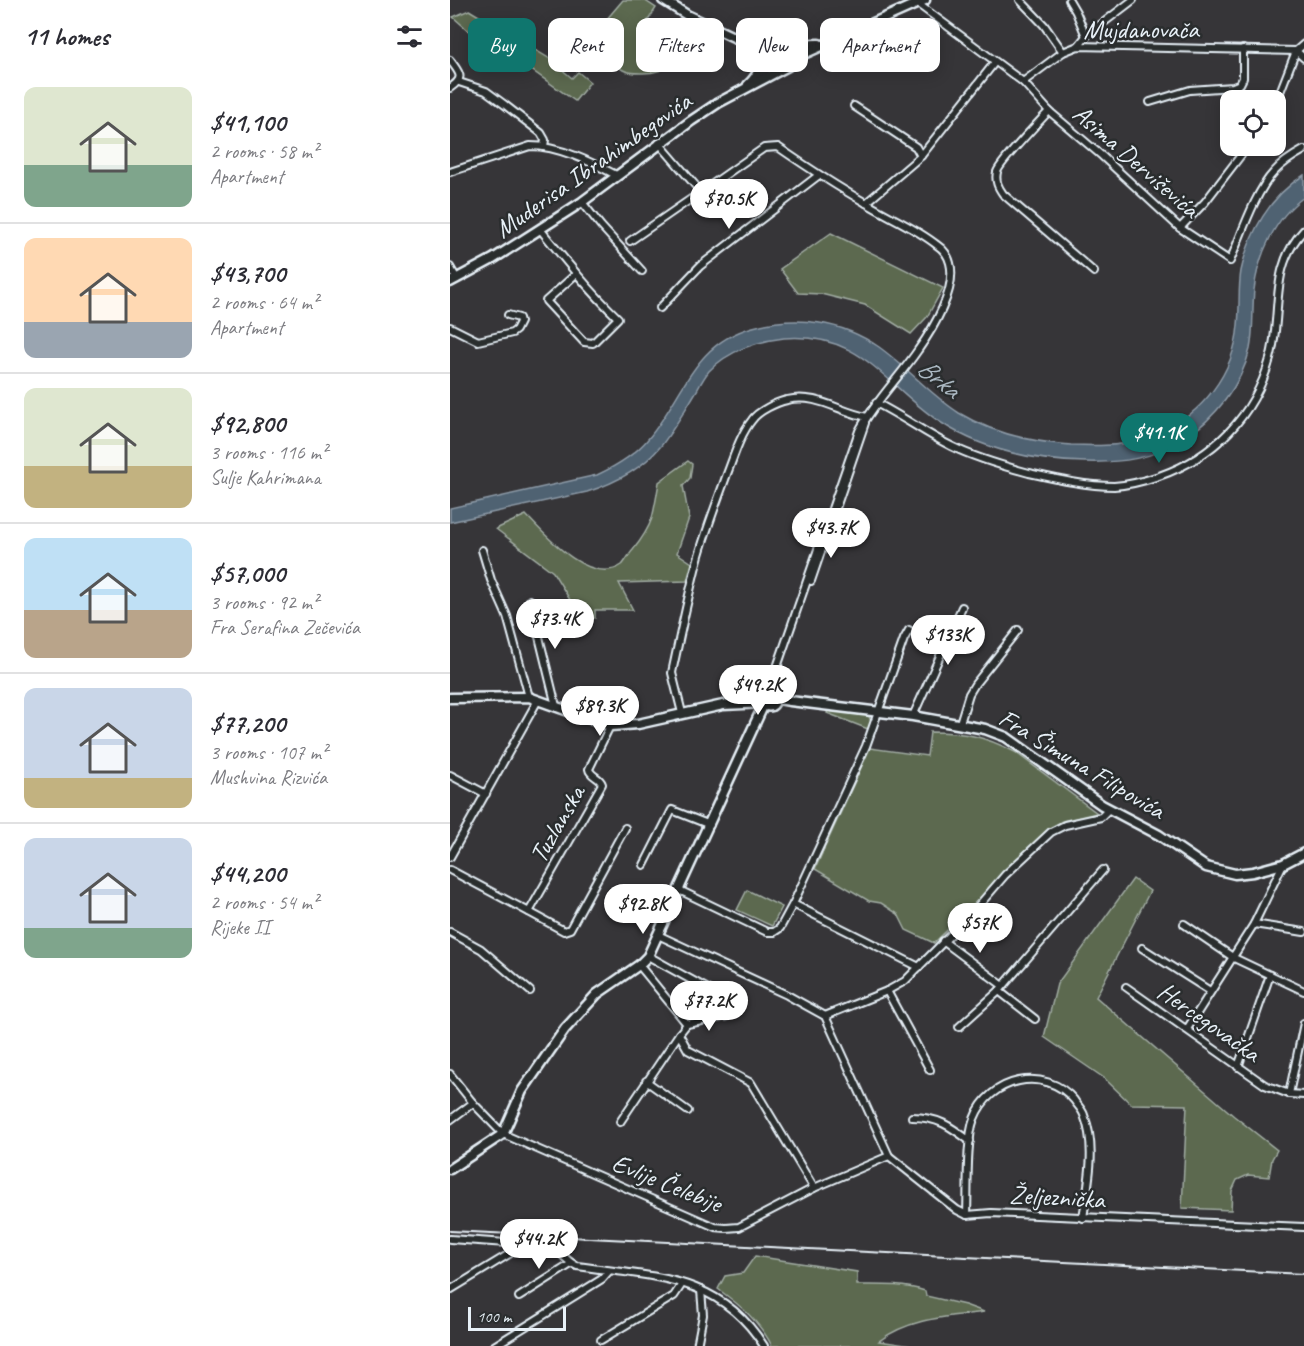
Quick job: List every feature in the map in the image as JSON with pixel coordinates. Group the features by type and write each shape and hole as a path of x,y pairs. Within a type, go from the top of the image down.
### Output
{"main road":[{"path":"663,0 687,15 736,37"},
{"path":"884,18 922,2"},
{"path":"744,89 752,82 758,72"},
{"path":"759,81 764,72"},
{"name":"Muderisa Ibrahimbegovića","path":"453,281 582,202 691,121 777,72"},
{"path":"450,698 529,697 610,726"},
{"name":"Fra Šimuna Filipovića","path":"610,726 638,724 723,705 790,701 960,723 1006,737 1109,809 1159,835 1206,867 1244,874 1266,870 1304,853"},
{"path":"450,1169 503,1134 522,1091 565,1029 597,994 639,965 648,956 767,702"}],"street":[{"path":"1020,0 1044,25 1064,52"},
{"path":"1069,0 1086,36"},
{"path":"1078,46 1086,36 1134,0"},
{"name":"Asima Derviševića","path":"922,2 1023,82 1049,111 1180,228 1230,261 1259,195 1271,174 1304,150"},
{"path":"1281,90 1296,51 1304,44"},
{"name":"Mujdanovača","path":"1023,82 1064,52 1078,46 1296,51"},
{"path":"1150,102 1190,90 1233,87 1240,84 1243,78 1243,49"},
{"path":"1296,51 1304,58"},
{"path":"450,60 460,74 459,82 450,88"},
{"path":"866,203 921,156 995,62"},
{"path":"459,82 486,91 496,98 541,133 545,140 544,146"},
{"path":"854,106 916,147 921,156"},
{"path":"1049,111 1002,162 997,172 998,187 1003,194 1094,272"},
{"path":"660,143 701,192"},
{"path":"450,172 530,146 544,146 600,166 616,175"},
{"path":"630,241 764,148 771,146 778,147 819,175 928,238 940,246 950,263 952,281 949,292 918,350 867,417 863,434 767,702"},
{"path":"1180,228 1205,202 1240,156"},
{"path":"660,308 700,266 819,175"},
{"path":"582,202 642,271"},
{"path":"540,229 576,274 618,318 593,343 584,342 546,301 576,274"},
{"path":"876,403 951,446 1017,470 1055,479 1115,486 1141,482 1175,471 1192,462 1227,435 1252,401 1270,358 1276,326 1276,297 1282,267 1297,237 1304,230"},
{"path":"450,267 453,281"},
{"path":"450,327 478,341 484,341 516,330 520,322 519,318 508,315"},
{"path":"682,713 672,668 695,568 736,452 752,418 788,400 816,399 851,414 867,417"},
{"path":"482,550 491,580 507,616 529,697"},
{"path":"530,600 556,706"},
{"path":"913,716 962,607"},
{"path":"679,890 767,932 777,932 794,904 866,746 909,630"},
{"path":"960,723 969,694 975,684 1018,630"},
{"path":"450,857 538,700"},
{"name":"Tuzlanska","path":"529,912 602,784 600,779 590,773 589,769 610,726"},
{"path":"450,775 486,794"},
{"path":"825,1016 887,991 904,981 974,911 1005,875 1051,832 1065,825 1101,817 1109,809"},
{"path":"644,865 672,810 710,825"},
{"path":"450,870 564,931 570,929 625,828"},
{"path":"1187,1029 1254,924 1283,864"},
{"path":"959,1027 1000,988 1103,870"},
{"path":"794,904 918,967"},
{"path":"1184,924 1234,958 1304,990"},
{"path":"1254,924 1304,932"},
{"path":"450,932 481,949 530,991"},
{"path":"658,935 787,995 825,1016 889,1156 957,1210 967,1215 973,1120 984,1101 999,1088 1012,1082 1031,1079 1048,1082 1067,1092 1083,1111 1089,1130 1091,1166 1083,1218"},
{"path":"943,941 1035,1019"},
{"path":"1142,948 1210,992"},
{"path":"620,1122 687,1024 727,1016 729,1008 726,999 648,956"},
{"path":"639,965 687,1024"},
{"path":"1238,1067 1270,975"},
{"name":"Hercegovačka","path":"1126,987 1265,1086 1288,1094 1304,1095"},
{"path":"887,991 930,1070"},
{"path":"1288,1094 1304,1023"},
{"path":"679,1034 688,1050 751,1083 814,1188"},
{"name":"Evlije Čelebije","path":"450,1074 472,1103 503,1134 715,1227 739,1227 814,1188 889,1156"},
{"path":"646,1081 688,1111"},
{"path":"450,1120 472,1103"},
{"path":"912,1117 933,1118 970,1141"},
{"name":"Željeznička","path":"967,1215 991,1213 1304,1227"},
{"path":"450,1239 554,1248 571,1264 609,1271 659,1276 701,1290 711,1294 748,1324 764,1346"},
{"path":"450,1290 525,1244"},
{"path":"519,1297 571,1264"},
{"path":"494,1346 602,1280 609,1271"},
{"path":"601,1340 674,1296 682,1284"},
{"path":"697,1346 704,1316 701,1290"}],"green space":[{"path":"623,0 644,0 656,8 650,18 636,18 636,72 652,72 634,73 624,70 624,18 608,18"},
{"path":"469,10 482,18 468,18 468,30 453,17"},
{"path":"536,50 548,58 548,72 565,72 572,78 578,72 590,82 575,101 534,72"},
{"path":"831,233 943,288 927,317 911,334 865,305 821,294 798,293 780,269"},
{"path":"688,461 692,464 690,478 683,486 689,518 677,553 692,563 687,581 619,583 633,610 595,610 595,618 581,618 553,572 496,529 526,515 569,556 596,569 609,570 622,565 646,531 652,518 659,482"},
{"path":"828,710 869,716 871,722 868,729 827,713"},
{"path":"930,732 974,736 1015,752 1097,813 1062,821 1052,827 934,943 906,930 898,914 881,903 869,901 815,869 870,748 927,756"},
{"path":"1133,879 1150,891 1096,997 1277,1150 1272,1159 1269,1177 1248,1175 1237,1180 1232,1191 1231,1210 1182,1208 1187,1105 1131,1104 1104,1078 1044,1037 1057,984"},
{"path":"747,890 782,907 772,926 737,910"},
{"path":"755,1256 857,1272 857,1285 908,1287 925,1291 926,1296 984,1312 916,1323 903,1327 879,1341 912,1346 772,1346 749,1314 718,1289 725,1276 743,1273"}],"water":[{"path":"1304,175 1304,197 1276,226 1259,264 1254,290 1250,349 1240,376 1225,400 1206,421 1184,439 1161,451 1111,462 1085,462 1028,457 992,447 940,422 920,408 871,364 853,352 834,343 811,338 784,338 744,348 717,364 705,376 661,446 645,462 627,474 587,492 450,522 450,508 597,475 618,464 648,439 702,359 732,335 769,323 802,321 849,331 879,347 959,413 985,426 1027,439 1056,444 1093,446 1137,441 1158,434 1174,426 1202,404 1223,376 1235,343 1239,318 1241,271 1249,243 1255,229 1271,205"}],"railway":[{"path":"450,1231 1304,1274"}],"water label":[{"name":"Brka","path":"939,378"}]}
